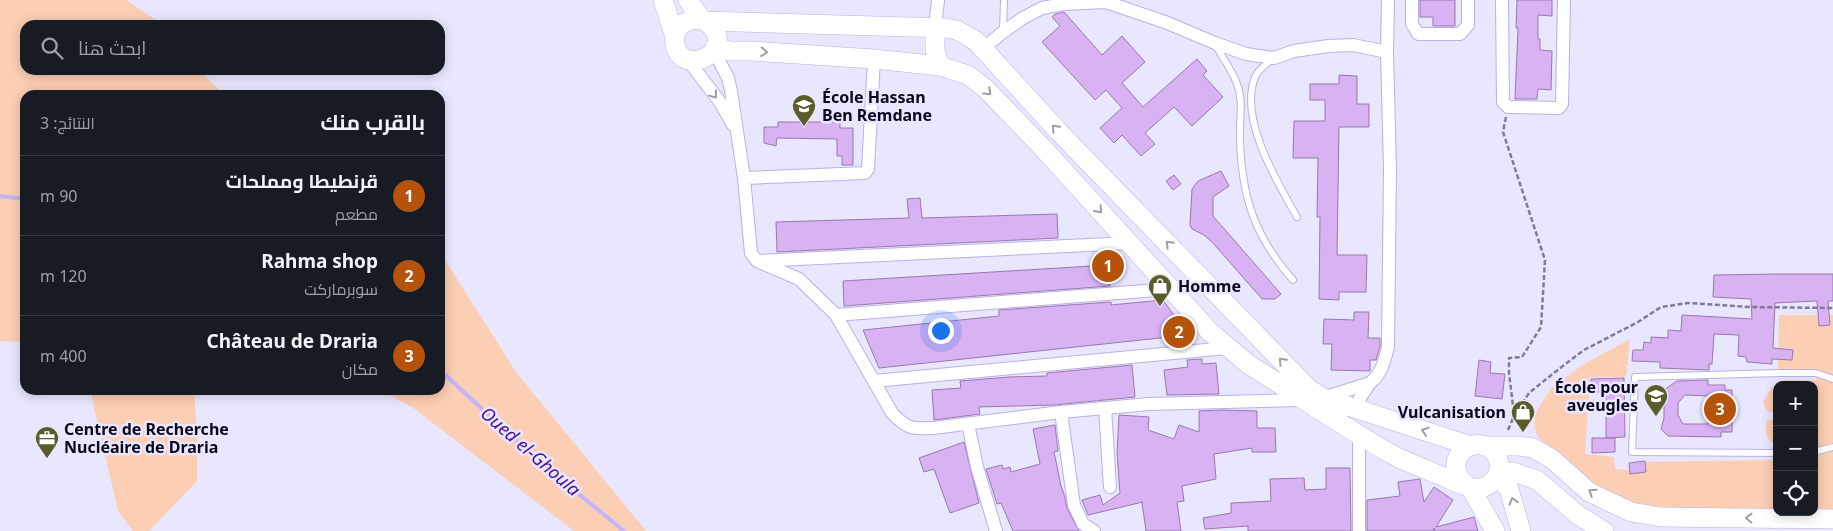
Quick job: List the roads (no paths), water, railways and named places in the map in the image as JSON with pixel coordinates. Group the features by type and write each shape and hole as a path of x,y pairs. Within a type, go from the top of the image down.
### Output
{"street":[{"path":"663,0 675,36 677,50 687,59 720,102 737,134"},
{"path":"687,59 695,61 709,56 715,49 717,40 716,32 712,25 704,20 688,0"},
{"path":"938,0 934,43 940,66"},
{"path":"1357,409 1360,398 1370,383 1378,376 1388,347 1390,168 1387,52 1388,0"},
{"path":"1412,0 1412,24 1418,34 1460,34 1468,26 1468,0"},
{"path":"1502,0 1503,102 1508,108 1558,108 1562,104 1564,0"},
{"path":"968,75 978,64 990,43 1003,32 1042,8 1059,2 1106,2 1165,22 1246,54 1274,58 1294,51 1328,46 1353,45 1387,52"},
{"path":"675,36 683,23 690,20 957,30 976,41 985,50 1059,132 1309,389 1314,399"},
{"path":"715,49 874,59 940,66 968,75 986,89 1041,146 1210,332 1248,364 1314,399 1359,434 1394,456 1469,487 1484,488 1494,481 1498,474 1499,463 1495,454 1484,446 1357,409 1314,399"},
{"path":"715,49 728,78 744,178 752,253 756,261 799,280 836,315 892,413 902,424 912,429 933,428 1062,412 1149,404 1314,399 1370,383"},
{"path":"744,178 866,173 868,169 874,59"},
{"path":"756,261 1129,243"},
{"path":"836,315 1170,289"},
{"path":"874,381 1227,348"},
{"path":"1105,408 1110,487"},
{"path":"1062,412 1074,505 1083,524 1094,531"},
{"path":"968,424 977,467 996,531"},
{"path":"1359,434 1359,531"},
{"path":"1496,531 1469,487 1461,482 1457,476 1456,463 1461,452 1484,446 1533,448 1552,459 1590,492 1631,512 1661,517 1833,519"},
{"path":"1498,474 1513,472 1537,480 1578,515 1604,531"},
{"path":"1498,474 1509,489 1521,531"}],"lane":[{"path":"1003,32 1004,0"},
{"path":"1112,4 1125,0"},
{"path":"1215,43 1237,84 1241,98 1240,139 1247,203 1260,235 1277,262 1293,280"},
{"path":"1274,58 1256,73 1251,90 1252,117 1262,148 1277,182 1297,217"},
{"path":"1773,454 1632,452 1635,377 1781,373 1816,374 1833,379"},
{"path":"1818,451 1833,447"}],"waterway":[{"name":"Oued el-Ghoula","path":"0,196 20,198"},
{"name":"Oued el-Ghoula","path":"445,375 537,460 624,531"}],"place":[{"name":"École Hassan Ben Remdane","path":"804,127"},
{"name":"قرنطيطا ومملحات","path":"1108,266"},
{"name":"Homme","path":"1160,307"},
{"name":"Rahma shop","path":"1179,332"},
{"name":"Château de Draria","path":"1720,409"},
{"name":"École pour aveugles","path":"1656,417"},
{"name":"Vulcanisation","path":"1523,433"},
{"name":"Centre de Recherche Nucléaire de Draria","path":"47,459"}]}
